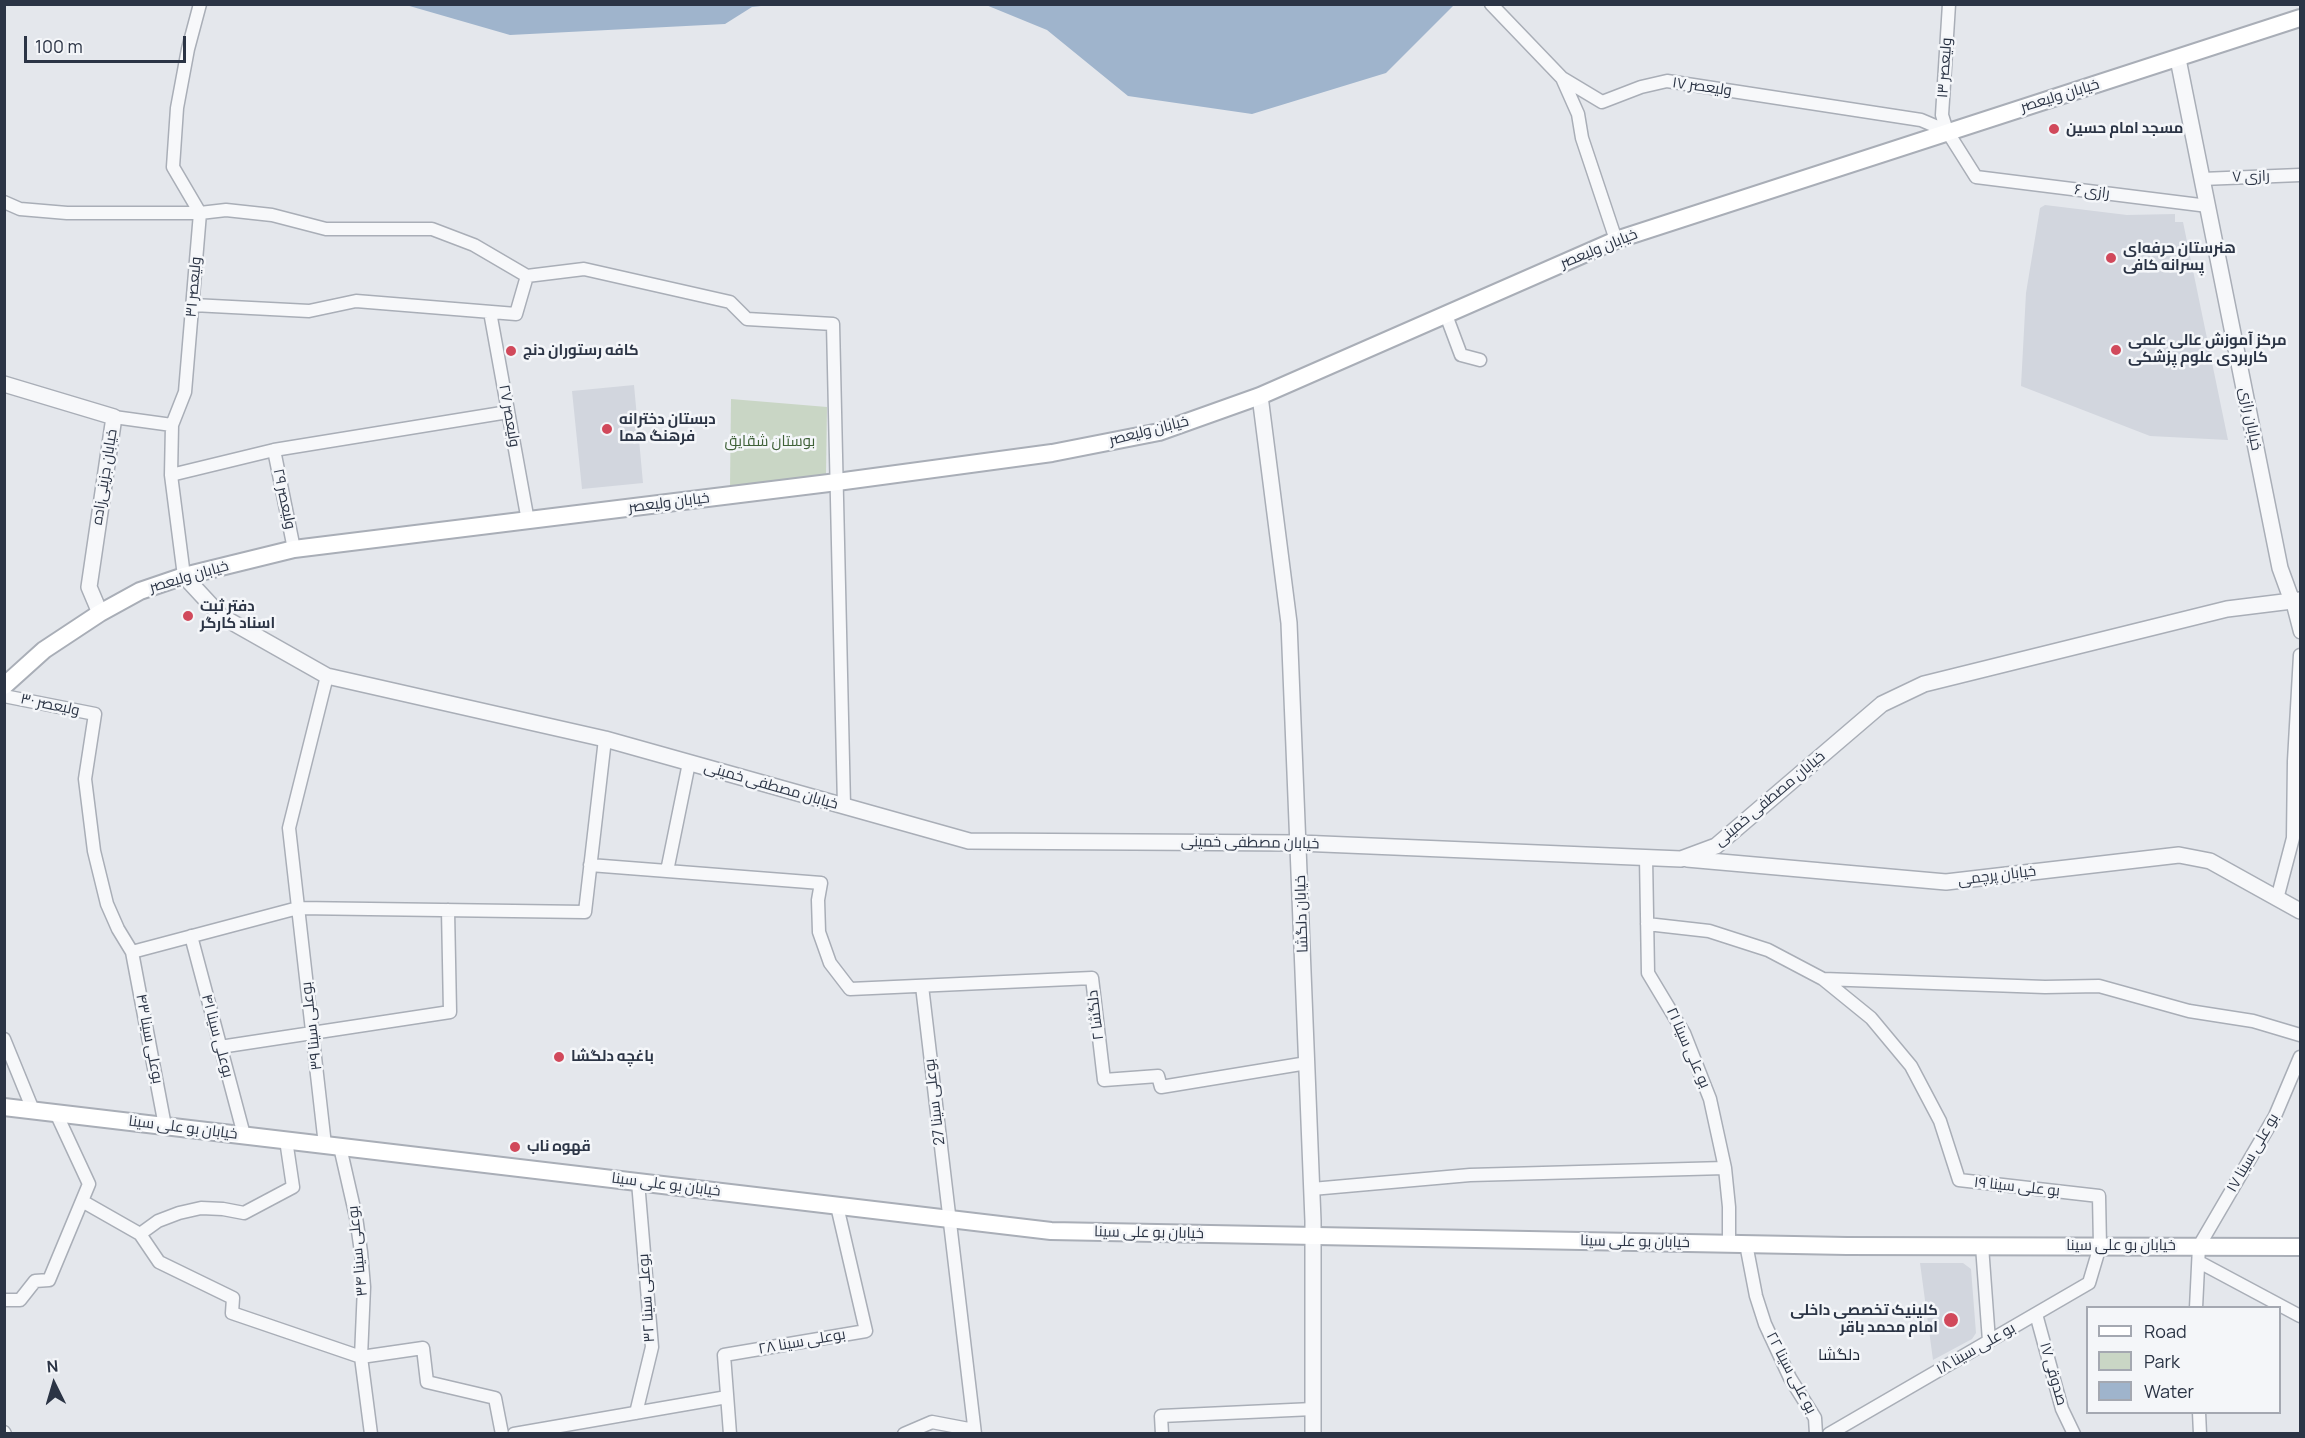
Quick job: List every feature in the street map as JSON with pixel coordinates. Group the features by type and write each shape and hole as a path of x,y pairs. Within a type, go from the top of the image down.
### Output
{"main road":[{"name":"خیابان ولیعصر","path":"4,686 44,650 100,613 140,591 184,576 294,549 1052,453 1159,432 1260,396 1616,240 2301,18"},
{"name":"خیابان بو علی سینا","path":"4,1107 1051,1231 1737,1244 2100,1246 2199,1254 2301,1247"}],"street":[{"path":"200,4 188,49 177,108 173,167 200,213"},
{"path":"1491,4 1562,78 1578,114 1582,138 1616,240"},
{"name":"ولیعصر ۱۳","path":"1947,131 1942,115 1949,4"},
{"name":"خیابان رازی","path":"2178,59 2280,568 2296,600"},
{"name":"ولیعصر ۱۷","path":"1562,78 1602,102 1641,87 1667,81 1921,120 1947,131"},
{"name":"رازی ۶","path":"1947,131 1976,177 2208,206"},
{"name":"رازی ۷","path":"2202,179 2301,175"},
{"path":"4,202 20,209 67,213 200,213 226,210 272,215 326,229 432,229 474,245 527,276 584,269 730,302 747,319 833,324 844,806"},
{"name":"ولیعصر ۳۱","path":"184,576 171,475 172,425 185,392 200,213"},
{"path":"193,305 309,311 356,301 516,314 527,276"},
{"name":"ولیعصر ۲۷","path":"490,312 528,521"},
{"path":"1446,315 1461,355 1480,360"},
{"name":"خیابان جزینی‌زاده","path":"4,384 114,417 89,587 100,613"},
{"name":"خیابان دلگشا","path":"1260,396 1289,623 1312,1189 1313,1434"},
{"path":"171,475 274,450 508,412"},
{"path":"114,417 172,425"},
{"name":"ولیعصر ۲۹","path":"274,450 294,549"},
{"name":"خیابان مصطفی خمینی","path":"184,576 221,616 327,676 605,739 969,841 1299,843 1681,859 1716,846 1882,704 1924,684 2227,609 2296,600"},
{"path":"2296,600 2301,632"},
{"path":"2277,899 2294,838 2294,761 2301,655"},
{"name":"بوعلی سینا ۳۹","path":"327,676 289,828 313,1033 332,1146"},
{"name":"ولیعصر ۳۰","path":"4,696 95,714"},
{"name":"بوعلی سینا ۴۳","path":"95,714 85,779 94,851 107,904 132,952 165,1126"},
{"path":"132,952 298,908 585,912 605,739"},
{"path":"590,865 667,871 689,763"},
{"name":"خیابان پرچمی","path":"1681,859 1946,882 2179,855 2210,861 2301,911"},
{"name":"بو علی سینا ۲۱","path":"1646,857 1647,973 1667,1002 1698,1066 1710,1099 1725,1168 1737,1244"},
{"name":"دلگشا ۲","path":"667,871 821,884 817,916 821,940 830,963 850,989 1092,978 1104,1080 1158,1076 1161,1087 1307,1063"},
{"path":"220,1047 450,1012 448,910"},
{"name":"بو علی سینا ۱۹","path":"1647,924 1709,931 1768,950 1823,979 1871,1018 1911,1066 1941,1121 1959,1180 2099,1196 2100,1246"},
{"name":"بوعلی سینا ۴۱","path":"191,936 244,1135"},
{"path":"1823,979 2045,987 2099,986 2189,1011 2253,1021 2301,1035"},
{"name":"بوعلی سینا 27","path":"922,986 974,1432"},
{"path":"4,1039 33,1110"},
{"name":"بو علی سینا ۱۷","path":"2199,1254 2276,1116 2301,1057"},
{"path":"4,1300 21,1300 35,1281 49,1280 89,1184 56,1113"},
{"path":"140,1234 158,1221 179,1213 212,1208 244,1213 293,1187 286,1140"},
{"name":"بوعلی سینا ۳۴","path":"332,1146 356,1217 361,1252 364,1322 362,1357 371,1434"},
{"path":"1312,1189 1470,1175 1725,1168"},
{"name":"بوعلی سینا ۳۲","path":"636,1413 652,1347 638,1182"},
{"path":"82,1201 140,1234 159,1262 233,1298 232,1313 362,1357 423,1348 428,1382 495,1398 502,1434"},
{"name":"بوعلی سینا ۲۸","path":"730,1434 724,1355 866,1330 837,1206"},
{"name":"بو علی سینا ۲۲","path":"1737,1244 1765,1324 1790,1378 1815,1418 1816,1434"},
{"path":"1982,1246 1989,1341"},
{"name":"بو علی سینا ۱۸","path":"1829,1434 2089,1283 2100,1246"},
{"path":"2196,1306 2199,1254 2301,1316"},
{"name":"صدوقی ۱۷","path":"2036,1314 2062,1409 2074,1434"},
{"path":"513,1434 568,1429 636,1413 727,1397"},
{"path":"1162,1434 1161,1416 1313,1409"},
{"path":"2199,1414 2200,1434"},
{"path":"904,1434 932,1422 974,1432"}],"shaded area":[{"name":"مرکز آموزش عالی علمی کاربردی علوم پزشکی","path":"2045,205 2127,215 2175,214 2175,222 2183,222 2228,440 2150,436 2021,386 2026,293 2040,208"},
{"name":"دبستان دخترانه فرهنگ هما","path":"634,385 643,483 582,489 572,391"},
{"name":"کلینیک تخصصی داخلی امام محمد باقر","path":"1920,1263 1963,1263 1971,1269 1976,1333 1972,1339 1933,1360"}],"green space":[{"name":"بوستان شقایق","path":"731,399 827,407 826,474 730,487"}],"water":[{"path":"1454,4 1386,73 1252,114 1128,96 1047,30 986,5"},
{"path":"406,5 770,5 752,7 725,24 510,35"}],"place":[{"name":"مسجد امام حسین","path":"2054,129"},
{"name":"هنرستان حرفه‌ای پسرانه کافی","path":"2111,258"},
{"name":"مرکز آموزش عالی علمی کاربردی علوم پزشکی","path":"2116,350"},
{"name":"کافه رستوران دنج","path":"511,351"},
{"name":"دبستان دخترانه فرهنگ هما","path":"607,429"},
{"name":"دفتر ثبت اسناد کارگر","path":"188,616"},
{"name":"باغچه دلگشا","path":"559,1057"},
{"name":"قهوه ناب","path":"515,1147"},
{"name":"کلینیک تخصصی داخلی امام محمد باقر","path":"1951,1320"}],"district":[{"name":"دلگشا","path":"1839,1356"}]}
